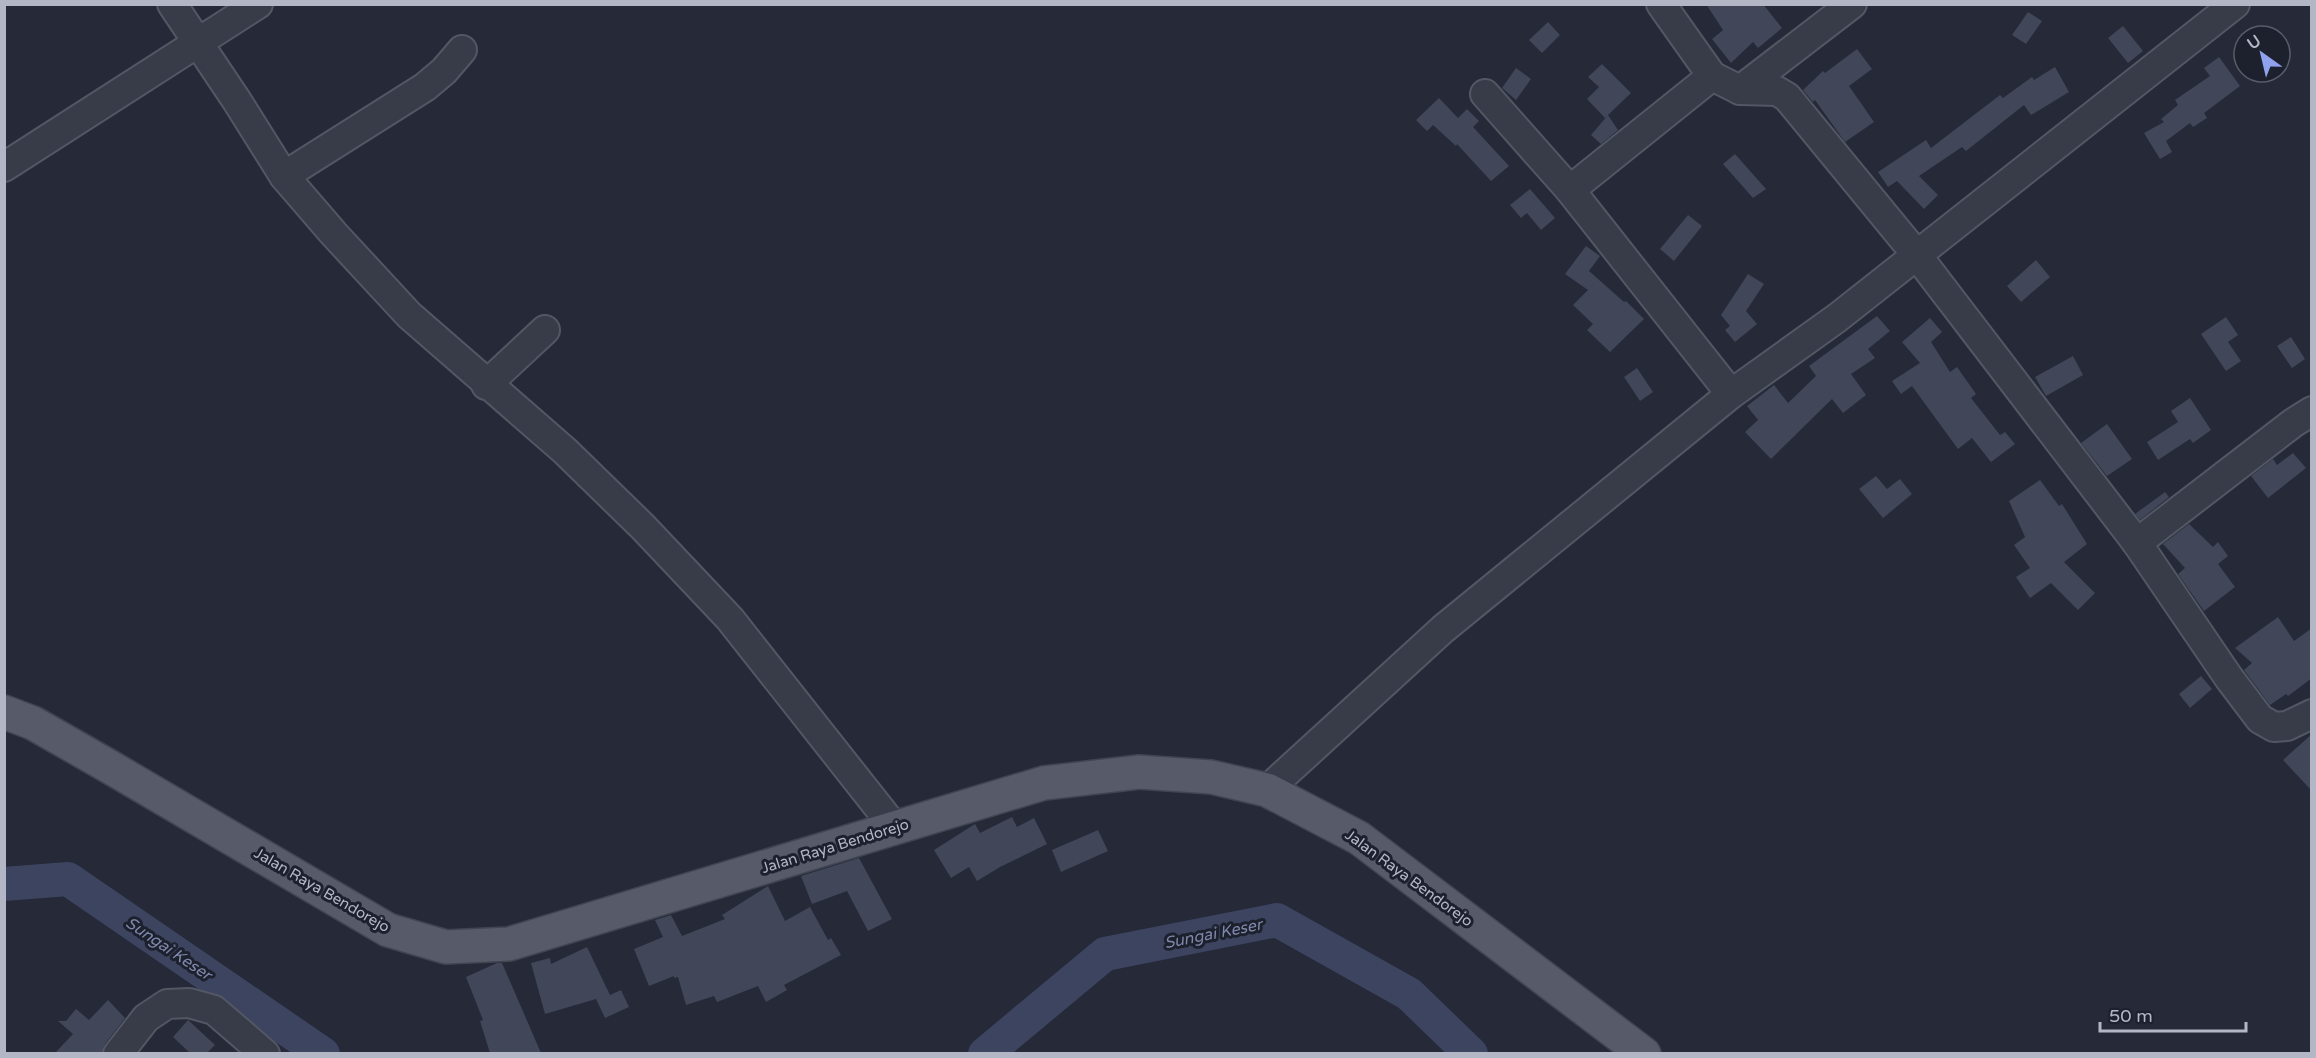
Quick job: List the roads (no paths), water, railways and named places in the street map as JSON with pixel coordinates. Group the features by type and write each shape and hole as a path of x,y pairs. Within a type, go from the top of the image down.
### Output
{"main road":[{"name":"Jalan Raya Bendorejo","path":"4,712 33,723 388,930 446,947 509,944 1044,783 1139,772 1212,777 1267,790 1359,838 1644,1053"}],"street":[{"path":"172,4 284,176 409,315 486,385 565,451 643,527 730,619 895,828"},
{"path":"4,167 258,4"},
{"path":"1661,4 1712,76 1740,90 1777,91 1787,97 1916,254 2137,543 2229,678 2260,719 2274,727 2287,726 2312,714"},
{"path":"1740,90 1852,4"},
{"path":"1267,790 1443,629 1731,394 1837,318 2235,4"},
{"path":"284,176 425,87 444,71 462,50"},
{"path":"1570,190 1712,76"},
{"path":"1485,94 1570,190 1731,394"},
{"path":"486,385 545,330"},
{"path":"2137,543 2310,415"},
{"path":"118,1053 146,1018 166,1004 189,1003 214,1010 265,1053"}],"waterway":[{"name":"Sungai Keser","path":"4,884 68,879 323,1054"},
{"name":"Sungai Keser","path":"985,1054 1105,954 1277,920 1409,994 1471,1054"}]}
